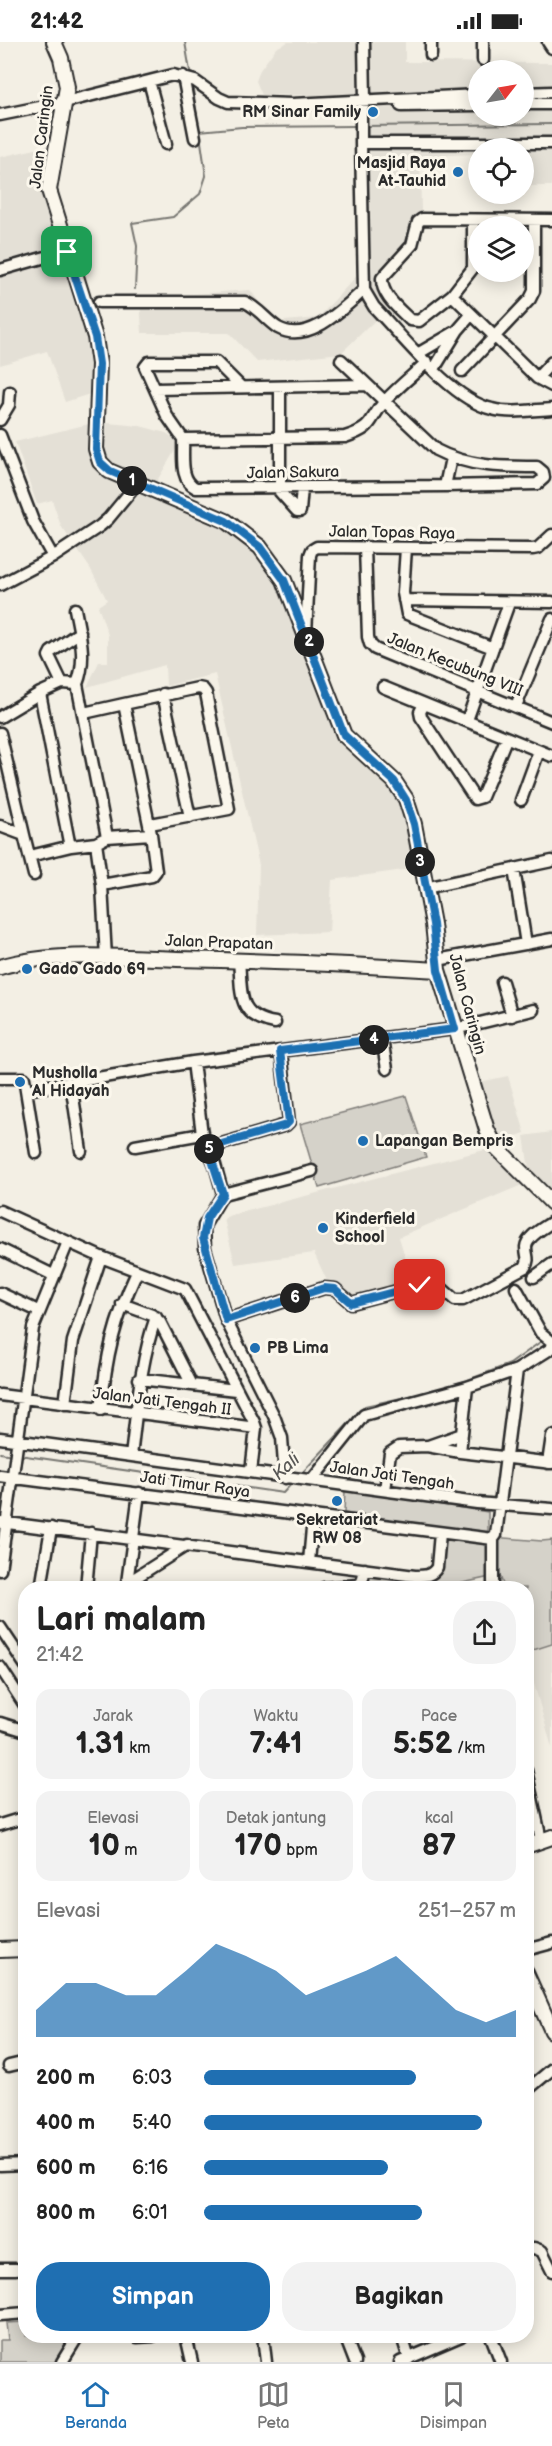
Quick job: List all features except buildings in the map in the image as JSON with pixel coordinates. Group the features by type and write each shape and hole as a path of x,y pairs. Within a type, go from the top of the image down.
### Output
{"main road":[{"name":"Jalan Caringin","path":"54,42 64,70 67,87 49,190 95,337 99,364 96,449 100,462 110,471 137,484 226,521 260,547 284,580 344,735 394,781 406,800 414,824 433,924 438,965 455,1029 487,1130 496,1146 552,1203"},
{"name":"Jalan Prapatan","path":"0,967 38,958 438,965"},
{"path":"0,1950 18,1949"},
{"path":"534,1991 552,2031"}],"street":[{"path":"364,42 361,140 364,290 374,307 459,393 475,404 494,410 552,410"},
{"path":"431,42 431,55"},
{"path":"483,42 483,60"},
{"path":"548,42 552,48"},
{"path":"0,115 65,102 173,75 189,79 228,102 363,106 468,105"},
{"path":"189,79 195,138"},
{"path":"149,81 166,144"},
{"path":"534,93 552,92"},
{"path":"363,106 468,96"},
{"path":"534,104 552,104"},
{"path":"361,140 552,143"},
{"path":"468,220 422,219 418,222 412,245 382,278 382,282 389,297 414,322 423,318 452,295 468,274"},
{"path":"534,219 552,220"},
{"path":"0,270 67,252"},
{"path":"462,371 530,299 534,291 534,282"},
{"path":"99,302 245,302 255,307 279,328 295,331 314,330 364,290"},
{"path":"452,295 537,378 552,386"},
{"path":"241,387 216,362 149,362 145,367 167,416 183,439 345,437 362,432 369,426 384,402 431,365 471,315"},
{"path":"419,353 458,330"},
{"path":"341,360 425,442 451,458 445,486"},
{"path":"537,378 552,362"},
{"path":"155,389 366,385"},
{"path":"280,387 280,488 283,498 297,511 300,511 302,488"},
{"path":"0,420 9,405 9,392"},
{"path":"0,435 33,521 53,557"},
{"name":"Jalan Sakura","path":"183,439 184,477 188,484 196,488 537,484 544,478 543,472 537,467 491,467 451,458"},
{"path":"0,585 53,557 108,519 137,484"},
{"name":"Jalan Topas Raya","path":"306,634 310,555 317,547 533,549 538,548 552,535"},
{"name":"Jalan Kecubung VIII","path":"365,547 368,637 375,649 552,722"},
{"path":"405,548 406,613 411,617 493,648"},
{"path":"404,600 552,602"},
{"path":"467,720 509,603"},
{"path":"75,609 83,664 77,684 107,837"},
{"path":"516,706 552,618"},
{"path":"62,682 49,656 51,652 80,632"},
{"path":"0,717 62,682 77,684"},
{"path":"383,687 552,756"},
{"path":"30,856 71,846 96,843 107,837 150,829 190,817 229,809 206,693 203,689 163,694 84,713"},
{"path":"40,693 71,846"},
{"path":"163,694 190,817"},
{"path":"102,885 155,875 150,829 124,704"},
{"path":"424,704 420,712 421,717 475,799 482,797 506,739"},
{"path":"0,733 34,875"},
{"path":"521,800 539,751"},
{"path":"0,826 24,835"},
{"path":"96,843 102,885 106,958"},
{"path":"425,888 552,861"},
{"path":"514,869 526,944"},
{"path":"438,965 552,939"},
{"path":"239,960 244,1007 255,1018 274,1023"},
{"path":"502,982 512,1016"},
{"path":"26,1090 193,1062 455,1029 533,1010"},
{"path":"382,1039 387,1069"},
{"path":"208,1148 286,1125 289,1122 280,1051"},
{"path":"193,1062 202,1134 223,1194"},
{"path":"0,1078 24,1078 36,1153"},
{"path":"70,1083 81,1151"},
{"path":"135,1146 202,1134"},
{"path":"312,1171 223,1194 207,1218 203,1238 226,1320 274,1416 298,1479 364,1415 517,1370 549,1342 516,1288"},
{"path":"0,1211 137,1272 185,1288 256,1428 251,1472"},
{"path":"226,1320 329,1288 335,1289 351,1303 436,1283 459,1301 525,1267 528,1259 526,1248 529,1241 552,1222"},
{"path":"0,1570 4,1522 14,1473 32,1336 39,1311 68,1242"},
{"path":"0,1248 53,1275"},
{"path":"64,1404 73,1341 101,1257"},
{"path":"534,1277 552,1264"},
{"path":"101,1410 106,1361 122,1304 137,1272"},
{"path":"0,1293 39,1311"},
{"path":"122,1304 156,1317 169,1337 192,1385"},
{"path":"130,1456 146,1346 156,1317"},
{"path":"493,1581 493,1539 496,1535 498,1505 517,1370"},
{"path":"140,1379 236,1390"},
{"path":"460,1452 467,1386"},
{"name":"Jalan Jati Tengah II","path":"0,1395 101,1410 256,1428"},
{"path":"385,1490 390,1453 393,1449 427,1446 462,1434"},
{"path":"427,1446 550,1463 552,1436"},
{"name":"Jalan Jati Tengah","path":"0,1438 17,1444 130,1456 498,1505 552,1509"},
{"name":"Jati Timur Raya","path":"0,1476 14,1473 313,1517 493,1539"},
{"path":"128,1581 139,1493"},
{"path":"309,1562 313,1517"},
{"path":"4,1522 415,1576 431,1575 437,1567 440,1533"},
{"path":"42,1581 51,1528"},
{"path":"87,1581 91,1533"},
{"path":"134,1581 188,1545"},
{"path":"362,1581 365,1569"},
{"path":"0,1627 18,1654"},
{"path":"0,1667 18,1695"},
{"path":"0,1723 18,1729"},
{"path":"534,1798 546,1839"},
{"path":"0,1825 18,1819"},
{"path":"534,1948 552,1943"},
{"path":"9,2066 18,2064"},
{"path":"534,2084 552,2069"},
{"path":"0,2165 18,2164"},
{"path":"534,2248 542,2251 552,2271"},
{"path":"0,2269 16,2269"},
{"path":"0,2315 18,2314"},
{"path":"62,2362 74,2343"},
{"path":"188,2343 192,2362"},
{"path":"264,2343 266,2362"},
{"path":"348,2343 355,2362"},
{"path":"403,2343 405,2360 445,2343"},
{"path":"494,2343 501,2362"}],"shaded area":[{"path":"288,42 405,42 405,62 468,62 468,126 534,126 534,63 552,63 552,186 534,186 534,138 468,138 468,154 420,156 421,212 415,243 381,275 390,306 341,353 257,362 229,333 142,333 140,298 250,290 274,322 318,318 361,271 355,95 262,95 256,81 260,70 276,48"},
{"path":"58,144 49,191 99,363 99,391 65,402 47,351 0,365 0,157"},
{"path":"97,422 140,426 166,433 180,442 152,489 227,521 284,579 344,737 395,781 425,867 332,880 329,932 257,935 259,865 215,674 166,686 165,665 87,687 99,662 108,662 108,635 98,606 107,600 90,568 61,526 52,500 37,504 15,442"},
{"path":"508,1076 525,1133 499,1142 475,1083"},
{"name":"Lapangan Bempris","path":"406,1096 426,1157 319,1188 300,1124"},
{"path":"552,1132 552,1194 529,1170 524,1136"},
{"name":"Kinderfield School","path":"496,1147 529,1182 399,1237 413,1283 351,1299 328,1283 314,1253 235,1264 224,1219 228,1216"},
{"path":"345,1490 488,1512 488,1533 344,1513"},
{"path":"440,1533 552,1540 552,1644 534,1650 534,1581 502,1581 500,1575 472,1581 368,1581 367,1574 431,1574"},
{"path":"552,1644 552,1748 534,1684 534,1650"},
{"path":"18,2322 18,2343 65,2343 56,2362 0,2362 0,2340 8,2340 6,2323"}],"waterway":[{"path":"185,42 191,77"},
{"path":"192,83 199,131 242,127 357,126"},
{"path":"363,126 552,124"},
{"path":"135,289 137,246 132,223 173,217 200,194 206,176 200,135"},
{"name":"Kali","path":"301,1474 365,1406 465,1381 510,1364 543,1340"},
{"name":"Kali","path":"0,1453 13,1455"},
{"name":"Kali","path":"19,1455 283,1493 293,1482"}],"place":[{"name":"RM Sinar Family","path":"373,112"},
{"name":"Masjid Raya At-Tauhid","path":"458,172"},
{"name":"Gado Gado 69","path":"27,969"},
{"name":"Musholla Al Hidayah","path":"20,1082"},
{"name":"Lapangan Bempris","path":"363,1141"},
{"name":"Kinderfield School","path":"323,1228"},
{"name":"PB Lima","path":"255,1348"},
{"name":"Sekretariat RW 08","path":"337,1501"}],"route":[{"path":"67,252 95,337 99,364 96,449 100,462 110,471 137,484 226,521 260,547 284,580 344,735 394,781 406,800 414,824 433,924 438,970 455,1029 280,1051 289,1122 286,1125 208,1148 223,1194 207,1218 203,1238 226,1320 284,1303 324,1288 335,1289 351,1303 420,1285"}]}
